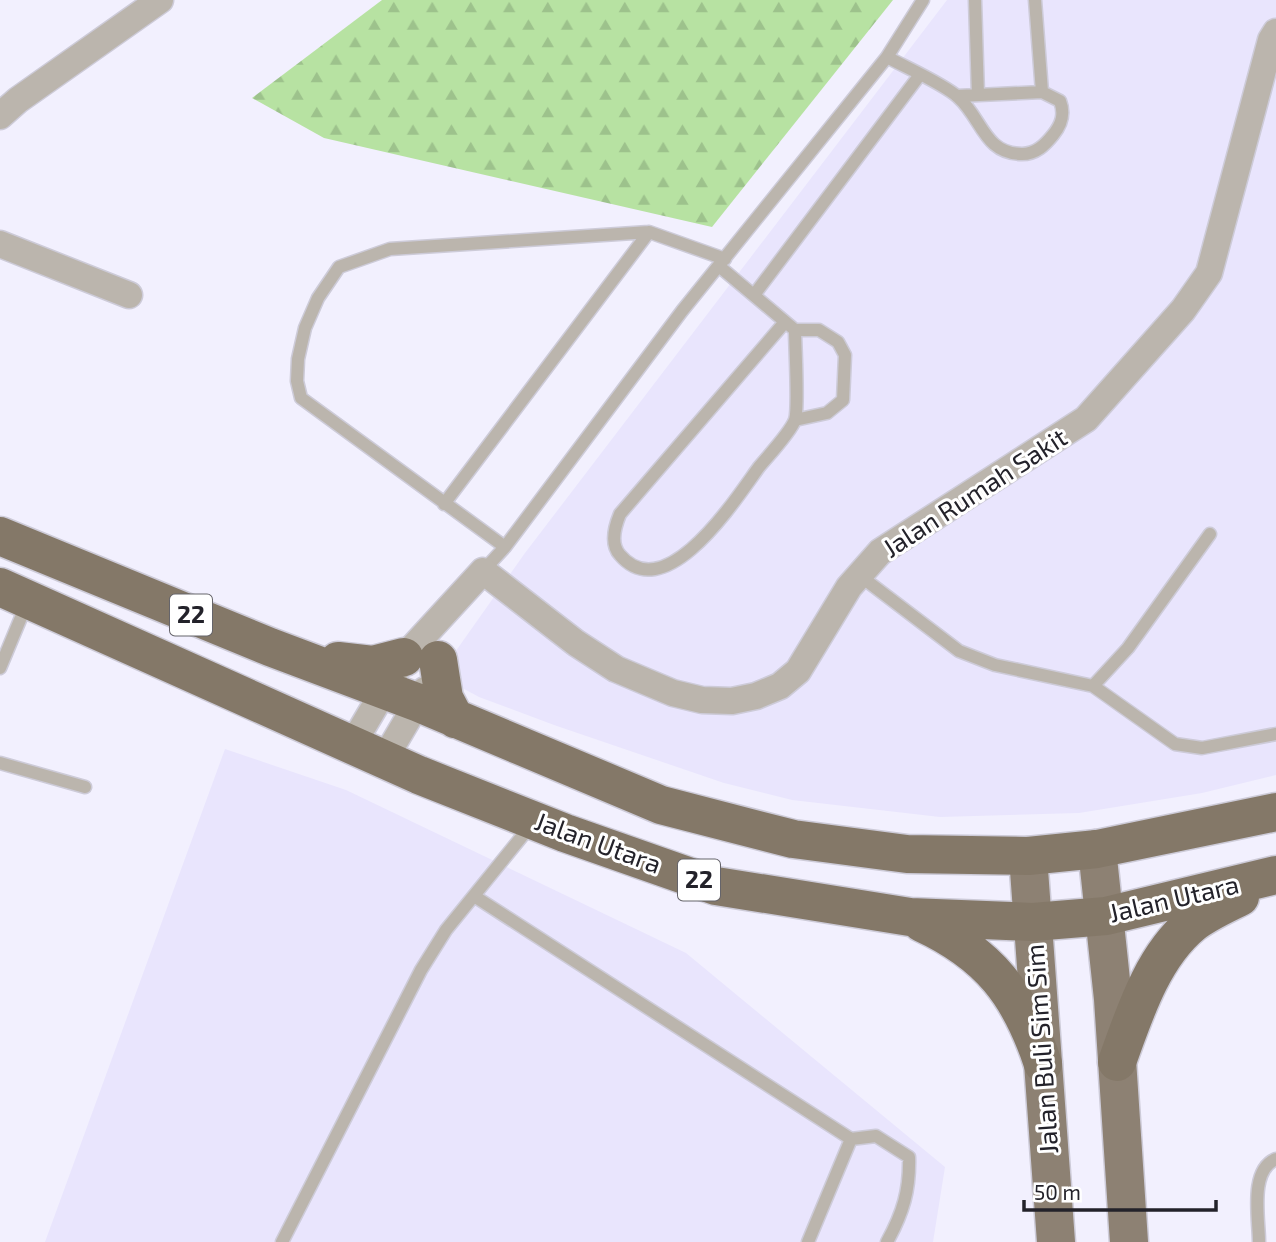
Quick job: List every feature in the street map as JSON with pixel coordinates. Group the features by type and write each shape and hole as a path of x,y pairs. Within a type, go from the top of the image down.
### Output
{"highway":[{"name":"22","path":"0,536 270,647 383,689 661,805 793,839 907,854 1028,856 1097,849 1276,812"},
{"name":"Jalan Utara","path":"14,594 369,751 535,821 716,886 910,917 1033,922 1106,916 1276,877"},
{"path":"270,647 291,643 325,658 373,665 421,658 455,719"},
{"path":"1117,1062 1135,1013 1176,940 1210,913 1276,877"},
{"path":"910,917 955,938 999,976 1031,1026 1044,1064"}],"main road":[{"path":"1097,849 1106,916 1129,1242"},
{"name":"Jalan Buli Sim Sim","path":"1028,856 1056,1242"}],"street":[{"path":"0,116 160,0"},
{"name":"Jalan Rumah Sakit","path":"483,571 576,643 617,669 673,693 702,700 732,701 756,696 780,686 797,671 849,587 880,552 1086,419 1183,310 1209,273 1241,146 1271,40 1276,32"},
{"path":"0,244 129,295"},
{"path":"369,751 383,689 421,658 483,571"},
{"path":"369,751 419,704 421,658"}],"lane":[{"path":"483,571 505,547 682,311 887,57 923,0"},
{"path":"975,0 978,94"},
{"path":"1035,0 1042,92"},
{"path":"887,57 957,96 996,147 1006,154 1029,154 1044,146 1061,123 1063,110 1059,100 1042,92 957,96"},
{"path":"754,295 919,75"},
{"path":"444,503 649,232"},
{"path":"505,547 301,398 297,381 298,359 305,328 318,298 339,267 390,249 649,232 723,263 790,326 819,330 838,342 845,355 843,400 827,413 795,420"},
{"path":"790,326 795,420 725,513 689,553 673,564 651,568 640,566 620,555 614,541 620,514 790,326"},
{"path":"1093,686 1128,648 1210,534"},
{"path":"859,575 959,651 995,665 1093,686 1175,744 1202,748 1276,734"},
{"path":"0,668 14,594"},
{"path":"0,763 85,788"},
{"path":"282,1242 411,989 446,930 535,821"},
{"path":"474,896 851,1139 876,1136 909,1157 910,1184 900,1217 887,1242"},
{"path":"808,1242 851,1139"},
{"path":"1259,1242 1260,1178 1264,1168 1276,1159"}],"shaded area":[{"path":"947,0 1276,0 1276,775 1202,793 1079,813 940,817 792,800 724,783 554,725 479,697 453,683 453,655 525,553"},
{"path":"225,749 346,790 686,953 945,1167 933,1242 45,1242"}],"green space":[{"path":"382,0 893,0 712,227 324,138 252,98"}]}
